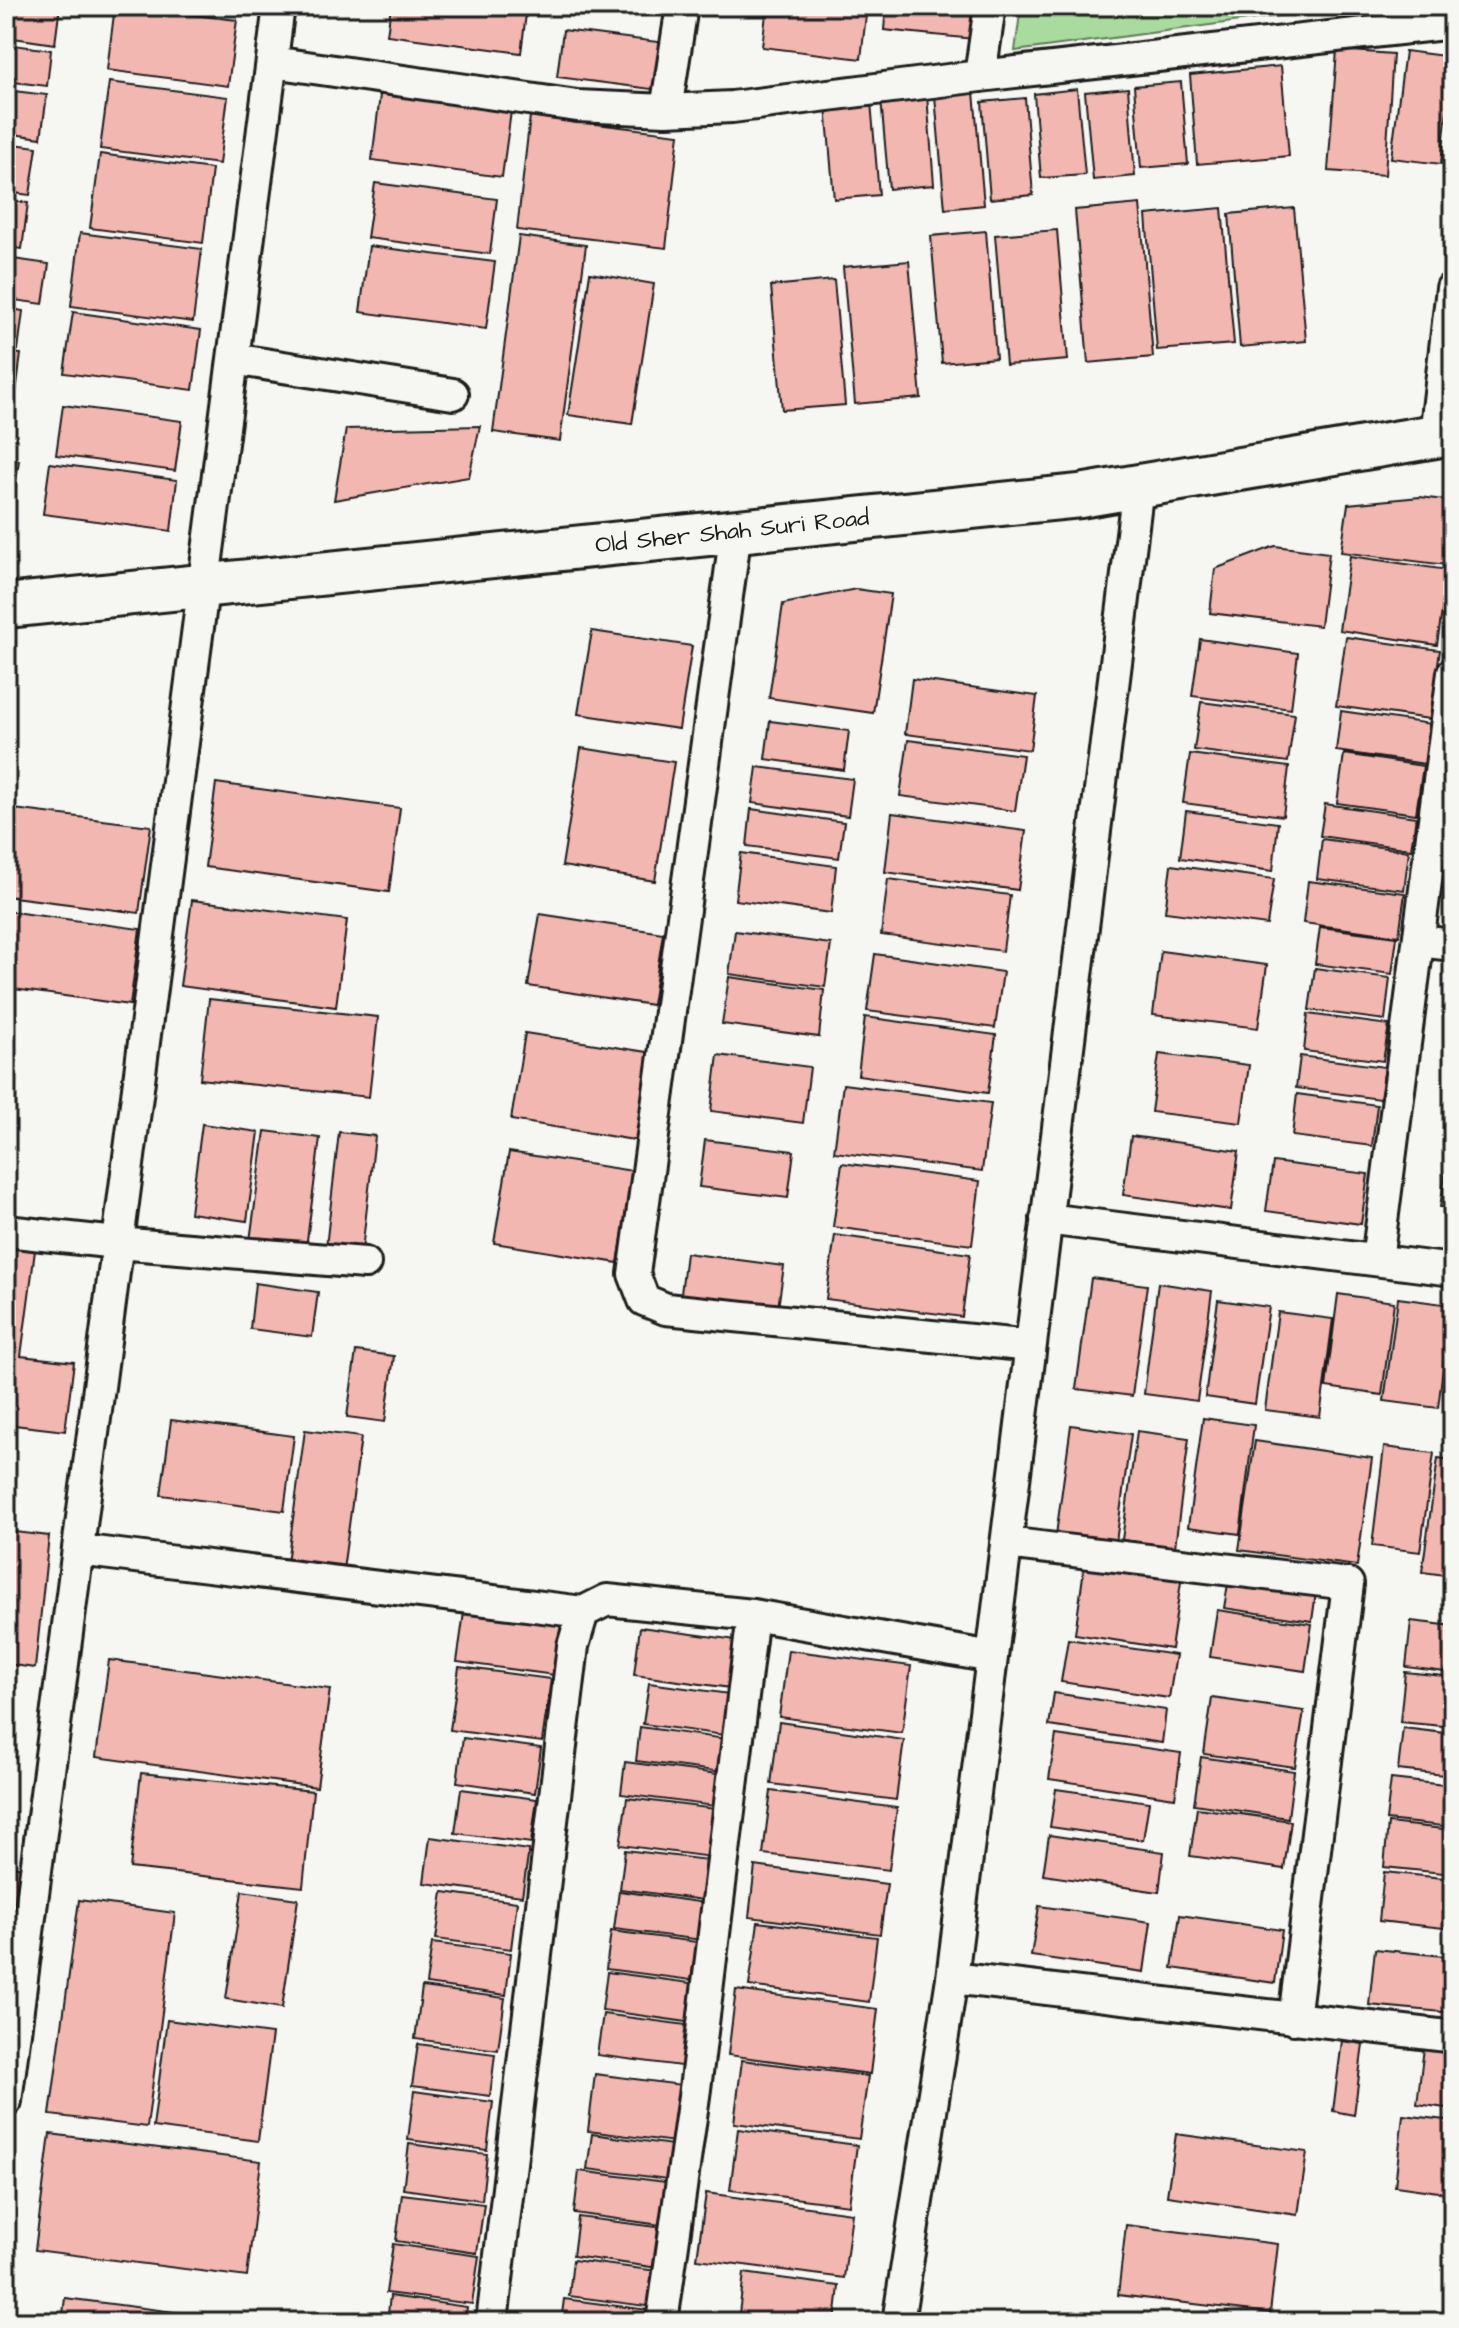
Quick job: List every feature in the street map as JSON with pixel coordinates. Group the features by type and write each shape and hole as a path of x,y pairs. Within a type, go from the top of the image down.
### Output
{"street":[{"path":"6,2101 279,6"},
{"path":"666,110 682,6"},
{"path":"980,76 990,6"},
{"path":"272,62 577,106 666,110 732,107 1453,23"},
{"path":"1444,434 1452,288"},
{"path":"233,359 453,394"},
{"name":"Old Sher Shah Suri Road","path":"6,606 1080,496 1444,434"},
{"path":"898,2322 952,1978 1138,486"},
{"path":"736,531 634,1274 644,1300 666,1309 1030,1346"},
{"path":"1377,1260 1453,673"},
{"path":"1419,941 1453,945"},
{"path":"1046,1219 1453,1270"},
{"path":"6,1231 365,1263"},
{"path":"1006,1543 1348,1584 1294,2019"},
{"path":"78,1550 583,1612 607,1600 753,1615 992,1657"},
{"path":"492,2322 573,1646 583,1612"},
{"path":"662,2322 695,2089 753,1615"},
{"path":"952,1978 1447,2036"}],"green space":[{"path":"1021,6 1353,6 1015,51"}],"building":[{"path":"6,6 60,6 55,44 6,37"},
{"path":"115,6 237,20 228,86 107,70"},
{"path":"187,6 231,6 230,12"},
{"path":"391,6 527,6 521,53 387,35"},
{"path":"603,6 665,6 664,14"},
{"path":"767,6 867,6 861,59 762,47"},
{"path":"886,6 987,6 984,40 884,30"},
{"path":"563,30 666,43 659,90 557,77"},
{"path":"6,44 51,50 47,86 6,81"},
{"path":"1337,50 1393,54 1385,175 1328,171"},
{"path":"1405,51 1453,57 1441,164 1391,158"},
{"path":"1281,66 1289,156 1197,164 1190,75"},
{"path":"109,82 228,97 219,164 100,149"},
{"path":"1181,82 1188,164 1141,168 1134,86"},
{"path":"381,87 512,104 502,177 372,160"},
{"path":"1128,88 1135,176 1093,180 1085,92"},
{"path":"1077,89 1085,175 1041,178 1034,94"},
{"path":"6,90 47,95 41,138 6,133"},
{"path":"974,92 984,205 945,209 935,96"},
{"path":"927,95 934,185 889,189 881,99"},
{"path":"1025,98 1033,195 990,199 982,102"},
{"path":"871,102 879,195 834,199 826,106"},
{"path":"530,116 679,134 666,248 517,230"},
{"path":"6,143 37,147 30,195 6,192"},
{"path":"100,154 212,169 203,243 90,228"},
{"path":"375,183 497,199 490,254 367,238"},
{"path":"6,200 28,203 22,249 6,247"},
{"path":"1140,204 1153,357 1088,363 1075,210"},
{"path":"1222,208 1234,344 1157,350 1146,215"},
{"path":"1294,208 1306,341 1240,347 1229,214"},
{"path":"1057,230 1068,360 1006,365 995,235"},
{"path":"986,231 996,358 942,363 931,236"},
{"path":"80,233 202,249 193,322 71,306"},
{"path":"519,236 586,245 560,441 493,432"},
{"path":"369,246 495,262 486,329 360,312"},
{"path":"6,258 49,264 43,304 6,299"},
{"path":"909,261 921,398 855,404 843,267"},
{"path":"590,273 654,284 632,424 568,415"},
{"path":"834,280 845,405 782,410 771,286"},
{"path":"6,308 23,311 18,350 6,349"},
{"path":"73,312 201,330 193,390 64,373"},
{"path":"6,352 21,354 15,400 6,398"},
{"path":"63,405 182,421 175,471 56,455"},
{"path":"6,406 13,407 7,453 6,452"},
{"path":"480,426 469,477 334,500 346,429"},
{"path":"6,458 19,460 10,523 6,522"},
{"path":"50,463 177,480 171,531 43,514"},
{"path":"1420,497 1453,501 1446,565 1341,552 1348,504"},
{"path":"1275,546 1329,553 1320,626 1210,613 1215,569"},
{"path":"1350,556 1448,570 1437,645 1339,630"},
{"path":"856,589 891,594 873,713 769,698 783,604"},
{"path":"592,631 692,646 679,729 578,714"},
{"path":"1346,637 1440,650 1430,719 1336,706"},
{"path":"1200,639 1298,653 1291,709 1192,696"},
{"path":"912,679 1037,696 1030,750 905,734"},
{"path":"1201,702 1295,714 1288,762 1194,750"},
{"path":"1341,711 1431,724 1425,764 1336,751"},
{"path":"770,721 849,731 844,770 765,759"},
{"path":"908,740 1023,755 1015,811 900,796"},
{"path":"581,748 674,762 655,881 562,866"},
{"path":"1190,754 1289,767 1283,816 1183,803"},
{"path":"1344,754 1423,766 1416,814 1337,803"},
{"path":"757,767 853,779 848,816 752,803"},
{"path":"216,783 400,808 389,892 205,867"},
{"path":"1325,804 1416,817 1411,849 1320,836"},
{"path":"6,808 151,826 139,913 6,896"},
{"path":"751,809 844,822 839,858 747,846"},
{"path":"1186,811 1278,823 1273,871 1180,858"},
{"path":"892,813 1026,831 1018,890 885,872"},
{"path":"1322,839 1409,851 1404,890 1317,879"},
{"path":"741,853 836,866 831,913 735,900"},
{"path":"1171,865 1274,879 1267,925 1165,912"},
{"path":"888,879 1010,895 1003,951 881,935"},
{"path":"1308,881 1405,893 1399,936 1303,923"},
{"path":"192,900 347,920 336,1007 180,986"},
{"path":"6,911 140,929 130,1005 6,988"},
{"path":"540,914 663,933 652,1005 528,986"},
{"path":"1320,927 1397,937 1392,974 1315,964"},
{"path":"735,931 831,944 825,987 729,974"},
{"path":"1161,951 1267,965 1258,1028 1153,1015"},
{"path":"875,954 1003,972 995,1028 867,1011"},
{"path":"1315,968 1390,978 1385,1020 1309,1010"},
{"path":"729,977 824,990 819,1037 722,1024"},
{"path":"209,999 378,1017 369,1097 200,1079"},
{"path":"1308,1014 1389,1025 1383,1061 1304,1051"},
{"path":"865,1017 996,1035 988,1093 858,1075"},
{"path":"525,1033 654,1053 640,1141 511,1120"},
{"path":"1159,1054 1249,1065 1241,1123 1151,1112"},
{"path":"718,1055 810,1067 803,1123 711,1111"},
{"path":"1300,1056 1385,1067 1380,1099 1296,1088"},
{"path":"843,1084 991,1103 982,1171 834,1152"},
{"path":"1297,1094 1377,1105 1372,1146 1292,1136"},
{"path":"202,1124 259,1132 247,1221 190,1213"},
{"path":"1453,1124 1453,1209 1440,1207"},
{"path":"265,1131 320,1138 305,1256 249,1248"},
{"path":"339,1132 375,1136 362,1251 326,1247"},
{"path":"1131,1136 1239,1151 1231,1210 1123,1195"},
{"path":"705,1140 794,1151 788,1198 699,1187"},
{"path":"509,1152 633,1171 618,1263 494,1243"},
{"path":"1273,1162 1368,1174 1361,1224 1266,1211"},
{"path":"842,1163 980,1181 972,1245 833,1227"},
{"path":"835,1235 970,1254 962,1317 826,1299"},
{"path":"6,1240 36,1243 21,1356 74,1362 65,1431 6,1424"},
{"path":"686,1253 784,1266 777,1315 680,1302"},
{"path":"1091,1278 1147,1285 1132,1396 1076,1389"},
{"path":"255,1283 318,1292 312,1337 250,1329"},
{"path":"1158,1283 1212,1291 1197,1401 1144,1394"},
{"path":"1338,1294 1394,1302 1382,1395 1326,1387"},
{"path":"1398,1298 1451,1305 1438,1408 1384,1401"},
{"path":"1218,1300 1269,1307 1255,1404 1205,1397"},
{"path":"1278,1312 1333,1319 1320,1417 1265,1410"},
{"path":"1453,1350 1453,1414 1445,1412"},
{"path":"356,1351 394,1356 385,1422 347,1417"},
{"path":"1203,1418 1254,1425 1240,1534 1188,1527"},
{"path":"171,1420 294,1436 284,1511 161,1495"},
{"path":"1071,1425 1131,1434 1116,1542 1056,1535"},
{"path":"305,1430 361,1437 343,1570 287,1563"},
{"path":"1137,1431 1189,1438 1175,1547 1122,1540"},
{"path":"1255,1441 1372,1458 1357,1566 1239,1550"},
{"path":"1384,1447 1434,1453 1420,1552 1372,1546"},
{"path":"1438,1458 1453,1460 1453,1576 1422,1572"},
{"path":"6,1531 49,1536 35,1668 6,1664"},
{"path":"1085,1561 1182,1575 1171,1649 1075,1634"},
{"path":"1230,1572 1317,1585 1312,1621 1224,1608"},
{"path":"1217,1610 1312,1624 1305,1671 1210,1657"},
{"path":"464,1612 561,1624 554,1675 457,1662"},
{"path":"1411,1621 1453,1626 1453,1673 1406,1667"},
{"path":"640,1627 737,1640 731,1688 634,1675"},
{"path":"1068,1639 1176,1655 1169,1698 1061,1682"},
{"path":"788,1650 911,1666 902,1733 779,1717"},
{"path":"109,1660 330,1689 317,1787 96,1757"},
{"path":"459,1667 551,1679 542,1742 450,1730"},
{"path":"1405,1672 1453,1677 1453,1727 1400,1722"},
{"path":"649,1683 737,1695 731,1736 643,1724"},
{"path":"1054,1693 1166,1710 1162,1743 1049,1726"},
{"path":"1212,1698 1304,1711 1295,1767 1204,1754"},
{"path":"779,1722 904,1740 896,1800 771,1784"},
{"path":"640,1727 726,1739 722,1772 636,1761"},
{"path":"1403,1728 1453,1734 1453,1776 1398,1770"},
{"path":"1056,1735 1181,1753 1175,1798 1049,1779"},
{"path":"463,1738 541,1748 535,1793 457,1782"},
{"path":"1201,1757 1294,1771 1288,1818 1194,1804"},
{"path":"625,1762 726,1775 722,1807 621,1794"},
{"path":"141,1773 313,1791 303,1887 130,1868"},
{"path":"1391,1779 1453,1786 1453,1827 1386,1820"},
{"path":"461,1789 537,1799 531,1843 455,1833"},
{"path":"1056,1789 1149,1802 1143,1840 1050,1827"},
{"path":"771,1791 897,1808 889,1870 763,1854"},
{"path":"627,1798 724,1810 718,1858 620,1845"},
{"path":"1197,1808 1291,1821 1284,1869 1190,1856"},
{"path":"1388,1823 1453,1830 1453,1874 1384,1867"},
{"path":"1049,1835 1164,1852 1159,1892 1043,1875"},
{"path":"430,1837 529,1850 522,1896 424,1883"},
{"path":"625,1850 716,1861 711,1901 620,1889"},
{"path":"6,1865 35,1870 13,1985 6,1983"},
{"path":"755,1866 887,1884 880,1934 749,1917"},
{"path":"1384,1872 1453,1879 1453,1929 1379,1921"},
{"path":"242,1891 298,1899 282,2008 226,1999"},
{"path":"619,1891 706,1903 702,1940 614,1929"},
{"path":"443,1892 517,1902 511,1949 436,1939"},
{"path":"79,1900 175,1913 147,2127 50,2115"},
{"path":"1039,1906 1151,1922 1144,1972 1031,1956"},
{"path":"1180,1915 1282,1930 1275,1983 1172,1968"},
{"path":"758,1922 877,1937 869,2002 749,1986"},
{"path":"611,1931 697,1942 691,1980 606,1969"},
{"path":"432,1943 511,1953 506,1995 426,1984"},
{"path":"1375,1949 1453,1957 1453,2013 1369,2005"},
{"path":"607,1972 698,1984 694,2023 602,2010"},
{"path":"422,1987 505,1998 498,2050 415,2039"},
{"path":"736,1990 878,2009 870,2074 728,2055"},
{"path":"603,2014 694,2026 688,2067 597,2055"},
{"path":"167,2020 272,2034 258,2141 153,2127"},
{"path":"1342,2041 1363,2044 1354,2115 1333,2111"},
{"path":"418,2044 495,2054 490,2096 412,2086"},
{"path":"1424,2048 1453,2052 1453,2109 1417,2104"},
{"path":"742,2060 868,2076 859,2139 734,2123"},
{"path":"595,2074 682,2085 675,2142 588,2131"},
{"path":"414,2091 493,2102 487,2150 408,2140"},
{"path":"1403,2115 1453,2121 1453,2194 1395,2186"},
{"path":"738,2129 857,2145 849,2205 730,2190"},
{"path":"50,2134 261,2161 247,2277 35,2250"},
{"path":"592,2134 680,2146 675,2180 587,2169"},
{"path":"1176,2134 1307,2152 1298,2215 1167,2196"},
{"path":"409,2144 487,2154 482,2200 403,2189"},
{"path":"579,2171 674,2183 668,2226 574,2213"},
{"path":"706,2193 852,2213 844,2278 697,2259"},
{"path":"402,2194 484,2204 477,2253 396,2241"},
{"path":"578,2217 665,2228 659,2268 573,2256"},
{"path":"1126,2225 1278,2244 1270,2313 1118,2295"},
{"path":"393,2244 479,2256 472,2304 386,2293"},
{"path":"573,2260 658,2271 653,2307 569,2296"},
{"path":"744,2273 839,2286 835,2322 738,2322"},
{"path":"390,2296 467,2307 465,2322 387,2322"},
{"path":"65,2298 206,2316 205,2322 62,2322"},
{"path":"564,2299 649,2310 648,2322 561,2322"}]}
